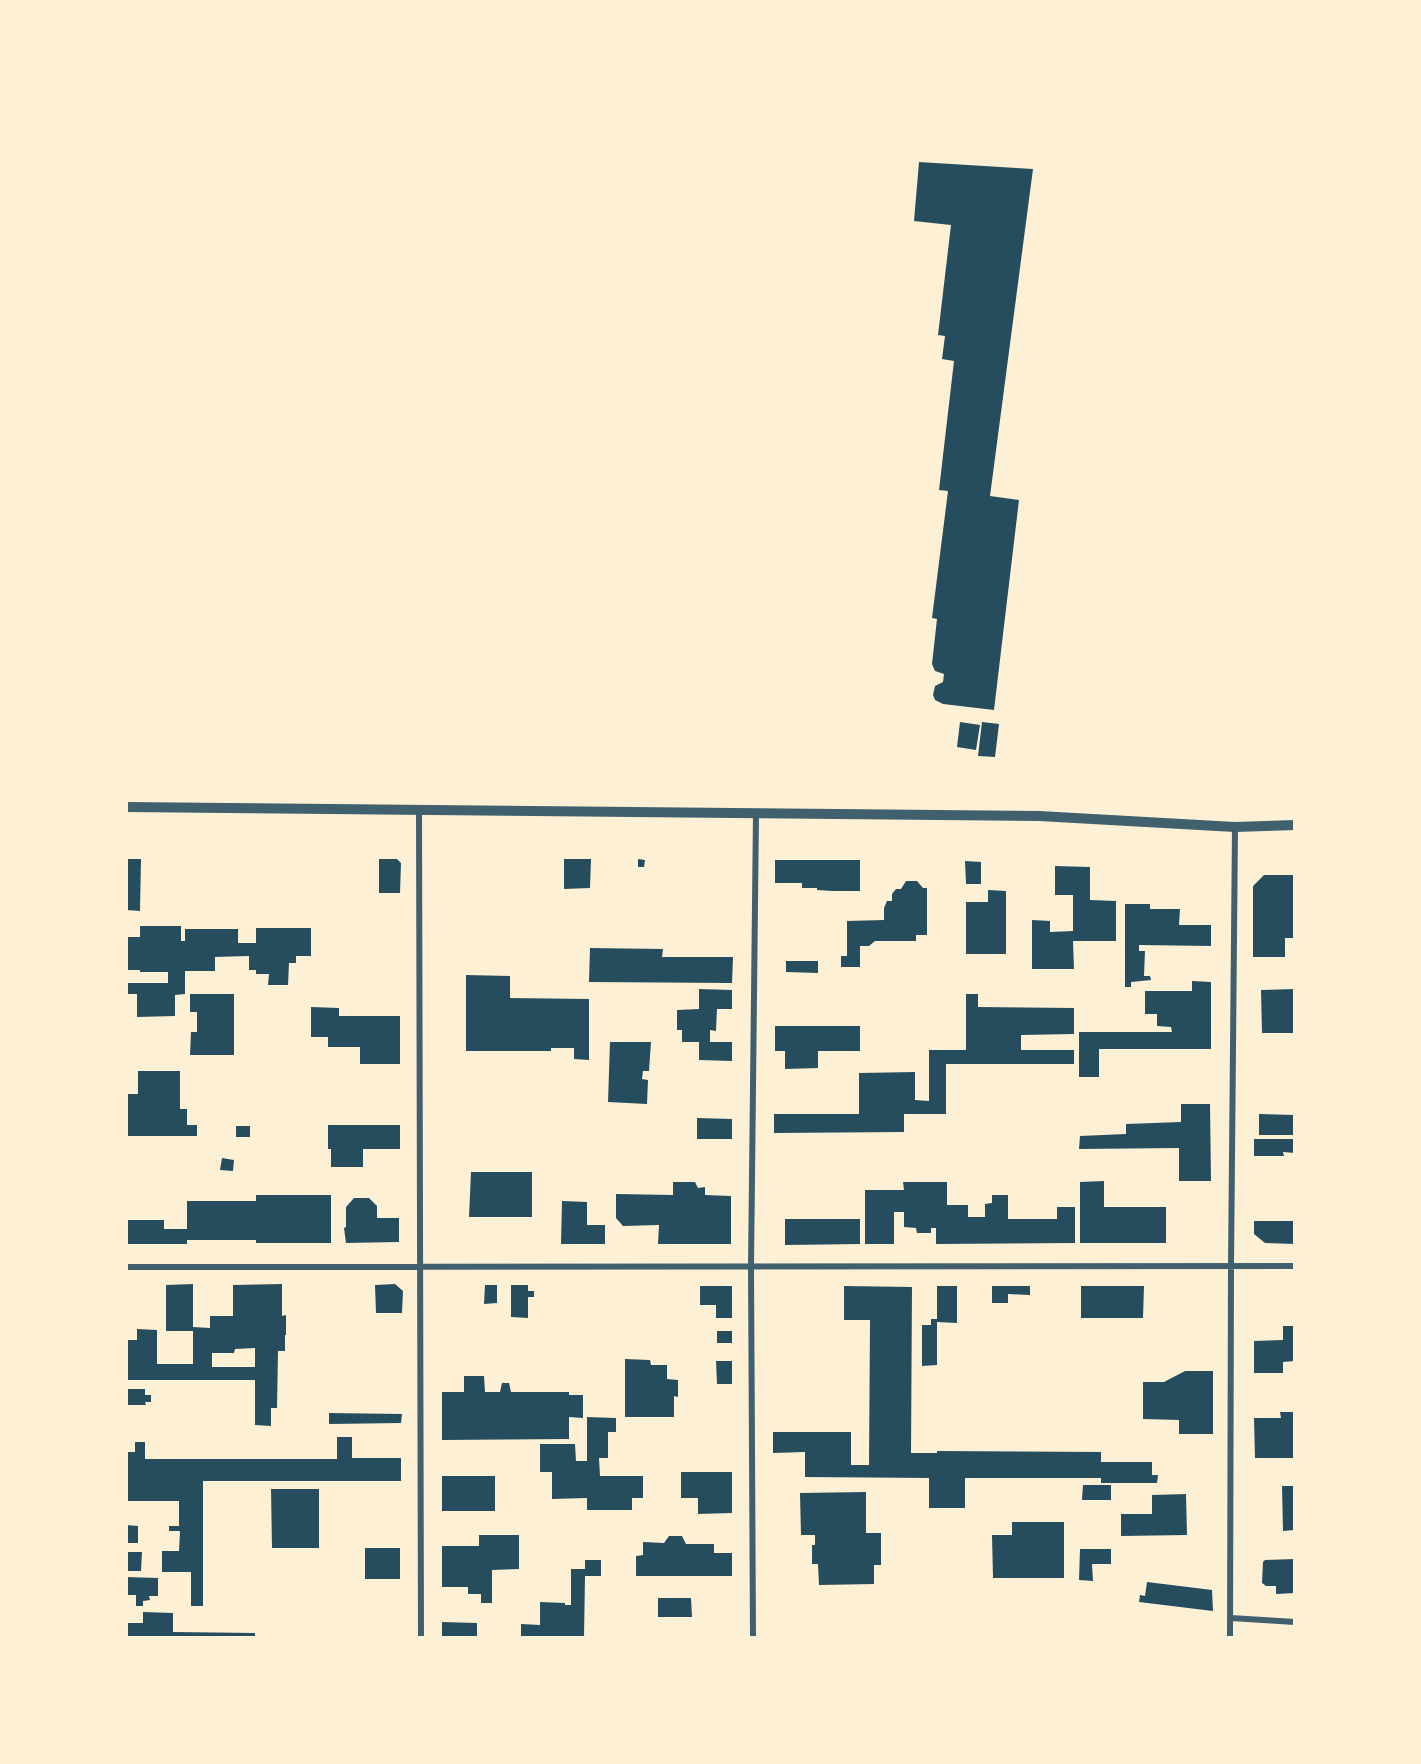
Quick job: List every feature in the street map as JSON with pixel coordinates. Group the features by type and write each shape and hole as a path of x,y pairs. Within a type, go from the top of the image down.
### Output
{"street":[{"path":"126,807 1040,816 1235,827 1295,825"},
{"path":"419,811 421,1638"},
{"path":"753,1638 751,1267 756,813"},
{"path":"1230,1638 1235,827"},
{"path":"126,1267 1295,1266"},
{"path":"1231,1618 1295,1622"}],"building":[{"path":"919,162 1033,169 990,496 1019,500 994,710 943,704 935,700 933,695 935,686 943,682 944,674 935,671 932,664 937,619 932,618 948,491 939,490 954,361 942,359 945,336 938,335 951,225 914,221"},
{"path":"960,722 980,725 976,750 957,747"},
{"path":"982,722 999,724 995,757 978,756"},
{"path":"126,859 141,859 140,911 126,910"},
{"path":"379,859 397,859 401,863 400,893 379,893"},
{"path":"564,859 591,859 590,888 564,889"},
{"path":"638,859 645,860 644,867 638,867"},
{"path":"775,860 860,860 860,891 817,890 817,888 802,888 802,883 775,883"},
{"path":"965,861 981,862 981,884 966,884"},
{"path":"1055,866 1090,867 1090,900 1116,901 1116,941 1073,941 1074,969 1032,969 1032,920 1050,921 1050,932 1073,931 1073,895 1055,895"},
{"path":"1264,875 1295,875 1295,938 1285,938 1285,957 1253,957 1253,886"},
{"path":"906,881 917,881 923,888 927,888 927,935 916,935 916,941 875,941 869,946 860,946 860,967 841,967 841,956 847,956 847,921 884,920 884,908 887,901 892,901 892,894 896,889 901,889"},
{"path":"988,890 1006,891 1006,954 966,954 966,902 988,902"},
{"path":"1125,904 1150,904 1150,909 1180,909 1179,925 1211,925 1211,946 1139,945 1139,951 1145,951 1144,976 1150,976 1151,980 1131,982 1131,987 1125,987"},
{"path":"140,926 181,926 181,941 185,941 185,929 238,929 238,943 256,943 256,928 311,928 311,956 296,956 296,963 289,963 288,985 268,985 269,974 256,974 256,970 249,970 249,956 215,957 215,971 185,971 185,994 175,995 175,1016 137,1017 137,994 126,994 126,983 168,983 168,972 126,970 126,937 140,937"},
{"path":"590,948 663,949 662,957 733,957 732,983 589,982"},
{"path":"786,961 818,961 818,973 786,972"},
{"path":"466,975 510,976 510,998 589,999 589,1060 574,1059 574,1048 551,1048 551,1051 466,1051"},
{"path":"1192,981 1211,982 1211,1049 1099,1049 1099,1077 1079,1077 1079,1032 1172,1032 1171,1027 1157,1026 1157,1014 1145,1014 1145,991 1192,991"},
{"path":"699,989 732,990 732,1009 717,1009 716,1031 710,1030 710,1042 732,1042 732,1061 699,1060 699,1042 682,1042 682,1030 677,1030 677,1010 699,1009"},
{"path":"1295,989 1295,1033 1262,1033 1261,990"},
{"path":"190,994 234,994 234,1055 190,1055 191,1032 197,1032 197,1012 190,1012"},
{"path":"966,994 978,994 978,1007 1074,1008 1074,1034 1021,1035 1021,1050 1074,1050 1074,1064 946,1064 946,1114 904,1114 904,1132 774,1133 774,1114 859,1114 859,1073 915,1072 915,1100 929,1101 929,1050 966,1050"},
{"path":"311,1007 339,1008 339,1016 400,1016 400,1064 360,1064 360,1047 328,1047 328,1037 311,1037"},
{"path":"775,1026 860,1026 860,1051 818,1051 818,1068 785,1069 785,1051 775,1051"},
{"path":"610,1042 651,1042 649,1071 643,1071 642,1079 648,1080 647,1104 608,1102"},
{"path":"138,1071 180,1071 180,1109 187,1109 187,1125 197,1125 197,1136 126,1136 126,1094 138,1094"},
{"path":"1181,1104 1210,1104 1211,1181 1179,1181 1179,1148 1079,1149 1080,1136 1126,1134 1126,1124 1181,1122"},
{"path":"1259,1114 1295,1115 1295,1135 1259,1135"},
{"path":"697,1118 732,1119 732,1139 697,1139"},
{"path":"328,1125 400,1125 400,1149 363,1149 363,1167 331,1167"},
{"path":"236,1126 250,1126 250,1137 236,1137"},
{"path":"1254,1139 1295,1139 1295,1153 1283,1152 1284,1156 1254,1156"},
{"path":"222,1158 234,1160 233,1171 220,1170"},
{"path":"471,1172 532,1172 532,1217 469,1217"},
{"path":"1104,1181 1104,1207 1166,1207 1166,1243 1080,1243 1080,1182"},
{"path":"673,1182 695,1182 698,1188 705,1187 705,1195 731,1196 731,1244 658,1244 659,1225 623,1226 616,1218 616,1194 673,1195"},
{"path":"903,1182 947,1182 947,1205 968,1205 968,1217 985,1217 985,1204 992,1203 992,1195 1008,1195 1008,1219 1057,1219 1057,1207 1075,1207 1075,1243 936,1244 936,1228 931,1228 931,1233 917,1233 916,1228 904,1227 904,1212 894,1212 894,1244 865,1244 865,1190 904,1190"},
{"path":"256,1195 331,1195 331,1243 187,1240 187,1244 126,1244 126,1220 164,1220 164,1229 187,1229 187,1201 256,1201"},
{"path":"354,1198 369,1198 377,1206 377,1218 399,1218 399,1242 346,1243 344,1228 346,1227 346,1207"},
{"path":"562,1201 587,1202 587,1225 605,1225 605,1244 561,1244"},
{"path":"785,1219 860,1219 860,1244 785,1245"},
{"path":"1254,1221 1295,1221 1295,1244 1265,1243 1254,1234"},
{"path":"193,1284 193,1327 210,1328 210,1316 233,1316 233,1285 282,1284 282,1316 286,1315 285,1351 278,1351 277,1408 271,1408 271,1426 255,1425 255,1380 126,1380 126,1340 137,1340 137,1329 157,1330 157,1364 193,1364 193,1331 166,1331 166,1285","holes":["255,1348 255,1367 212,1367 212,1353 234,1353 235,1349"]},
{"path":"395,1284 403,1291 402,1313 376,1313 375,1285"},
{"path":"485,1285 497,1285 497,1303 484,1304"},
{"path":"511,1285 528,1285 528,1291 534,1291 534,1297 528,1297 528,1318 511,1317"},
{"path":"700,1286 732,1286 732,1318 716,1318 716,1305 700,1305"},
{"path":"844,1286 912,1287 911,1453 937,1453 937,1451 1101,1452 1101,1462 1152,1462 1152,1475 1158,1475 1157,1483 1101,1483 1101,1478 965,1478 965,1508 929,1508 929,1478 805,1477 805,1452 773,1453 773,1432 851,1432 851,1465 869,1465 870,1320 844,1320"},
{"path":"937,1286 957,1286 957,1323 937,1322 937,1365 922,1366 922,1325 931,1325 931,1319 937,1319"},
{"path":"992,1286 1030,1286 1030,1295 1008,1294 1008,1303 992,1303"},
{"path":"1081,1286 1144,1286 1143,1318 1081,1318"},
{"path":"1283,1326 1295,1326 1295,1361 1283,1362 1283,1373 1254,1373 1254,1341 1283,1340"},
{"path":"717,1331 732,1331 732,1343 717,1343"},
{"path":"625,1359 650,1360 651,1365 667,1365 667,1379 678,1380 678,1397 674,1396 674,1417 625,1417"},
{"path":"716,1361 732,1361 732,1384 717,1384"},
{"path":"1185,1371 1213,1371 1213,1434 1179,1434 1179,1420 1143,1419 1143,1382 1164,1382"},
{"path":"464,1376 484,1376 485,1392 500,1392 502,1383 509,1383 511,1392 569,1392 569,1395 583,1395 583,1418 569,1417 569,1439 442,1440 442,1392 464,1392"},
{"path":"126,1389 145,1389 145,1395 151,1395 151,1402 145,1402 146,1405 126,1405"},
{"path":"1280,1412 1295,1412 1295,1458 1255,1458 1254,1418 1281,1418"},
{"path":"329,1413 402,1414 401,1423 329,1424"},
{"path":"587,1417 616,1418 616,1432 608,1432 608,1458 599,1458 600,1476 643,1476 643,1498 632,1498 632,1510 587,1510 587,1498 552,1499 552,1472 540,1472 540,1444 575,1444 576,1461 587,1461"},
{"path":"337,1437 352,1437 352,1458 401,1458 401,1481 203,1481 203,1606 191,1606 191,1572 162,1572 162,1551 179,1551 180,1531 169,1531 169,1526 179,1526 179,1501 126,1501 126,1452 135,1452 135,1442 145,1442 145,1459 337,1459"},
{"path":"681,1472 732,1472 732,1513 698,1514 698,1498 681,1498"},
{"path":"442,1476 495,1476 495,1511 442,1511"},
{"path":"1083,1485 1111,1485 1111,1500 1082,1500"},
{"path":"1282,1486 1295,1486 1295,1530 1283,1531"},
{"path":"271,1489 319,1489 319,1548 272,1548"},
{"path":"866,1492 866,1533 881,1533 881,1565 874,1565 874,1584 819,1585 818,1564 812,1564 812,1545 815,1545 815,1535 801,1535 800,1493"},
{"path":"1186,1494 1187,1535 1121,1536 1121,1514 1152,1514 1152,1495"},
{"path":"1012,1522 1064,1522 1064,1578 993,1578 992,1535 1012,1535"},
{"path":"126,1525 138,1526 138,1543 126,1543"},
{"path":"479,1535 519,1535 519,1569 492,1570 492,1603 481,1603 481,1594 468,1594 468,1587 442,1587 442,1546 479,1546"},
{"path":"669,1536 682,1536 686,1544 714,1544 714,1553 732,1553 732,1576 636,1576 636,1556 643,1555 643,1542 664,1543"},
{"path":"365,1548 400,1548 400,1579 365,1579"},
{"path":"1080,1549 1111,1549 1111,1564 1092,1564 1093,1581 1079,1580"},
{"path":"126,1552 142,1552 141,1571 126,1571"},
{"path":"1295,1559 1295,1593 1276,1594 1276,1586 1266,1586 1262,1583 1265,1560"},
{"path":"585,1560 601,1560 601,1576 585,1576 584,1638 521,1638 521,1624 540,1625 540,1602 571,1605 571,1569 585,1569"},
{"path":"126,1577 158,1578 158,1596 149,1596 150,1600 143,1601 143,1606 136,1606 136,1595 126,1595"},
{"path":"1147,1582 1212,1590 1213,1611 1139,1602 1140,1595 1145,1596"},
{"path":"658,1598 691,1598 692,1617 658,1617"},
{"path":"143,1612 173,1613 173,1632 255,1633 255,1638 126,1638 126,1623 143,1623"},
{"path":"442,1622 477,1623 477,1638 442,1638"},
{"path":"305,1636 349,1636 349,1638 305,1638"}]}
